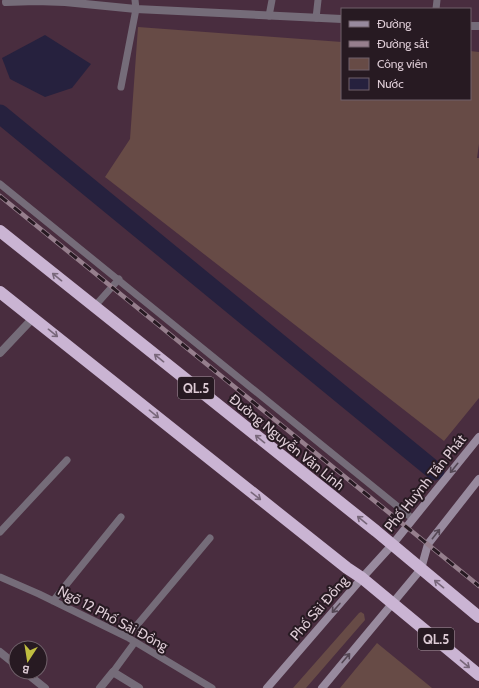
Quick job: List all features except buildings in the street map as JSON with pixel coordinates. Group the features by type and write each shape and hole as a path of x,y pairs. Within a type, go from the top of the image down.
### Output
{"highway":[{"name":"Đường Nguyễn Văn Linh","path":"0,232 392,545 479,618"},
{"name":"QL.5","path":"0,292 341,563 362,578 479,675"}],"street":[{"path":"6,2 65,2 136,9 341,19"},
{"path":"0,353 33,318"},
{"name":"Phố Huỳnh Tấn Phát","path":"392,545 479,438"},
{"path":"322,688 421,569 428,544 479,478"},
{"name":"Phố Sài Đồng","path":"267,688 392,545"},
{"path":"0,652 8,658"},
{"path":"100,688 113,672 139,688"},
{"path":"35,680 45,688"}],"lane":[{"path":"121,87 136,9 135,0"},
{"path":"269,16 272,0"},
{"path":"316,18 318,0"},
{"path":"0,184 413,519"},
{"path":"94,307 119,279"},
{"path":"0,532 67,460"},
{"path":"53,601 120,517"},
{"path":"127,637 210,538"},
{"name":"Ngõ 12 Phố Sài Đồng","path":"0,576 127,637 212,688"},
{"path":"113,672 135,642"}],"green space":[{"path":"138,27 341,42 341,100 471,100 471,51 479,52 479,144 477,158 479,158 479,398 444,441 105,177 130,139"},
{"path":"361,612 364,614 365,620 306,688 293,688 359,613"},
{"path":"377,643 432,688 340,688"}],"water":[{"path":"45,35 91,64 72,88 45,97 10,79 2,58"}],"waterway":[{"path":"0,114 435,471"}],"railway":[{"path":"0,196 479,586"}]}
